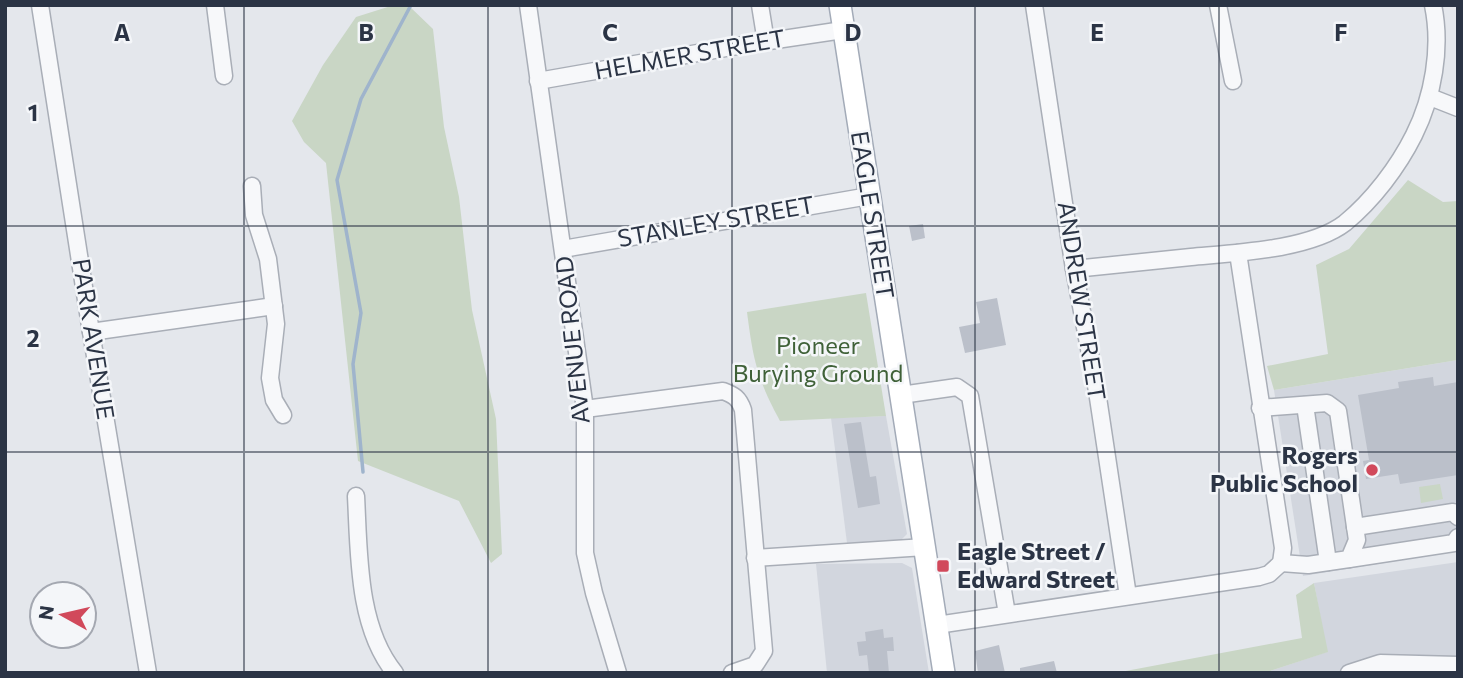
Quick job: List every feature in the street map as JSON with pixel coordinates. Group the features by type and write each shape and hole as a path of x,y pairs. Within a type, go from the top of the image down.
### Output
{"main road":[{"name":"EAGLE STREET","path":"840,5 944,673"}],"street":[{"name":"PARK AVENUE","path":"40,5 148,673"},
{"path":"215,5 224,76"},
{"name":"AVENUE ROAD","path":"528,5 585,410 585,554 618,673"},
{"path":"760,5 766,42"},
{"name":"ANDREW STREET","path":"1034,5 1128,596"},
{"path":"1218,5 1233,81"},
{"path":"1074,269 1273,249 1321,235 1344,223 1385,180 1409,145 1430,97 1436,35 1433,5"},
{"name":"HELMER STREET","path":"538,81 843,30"},
{"path":"1430,97 1458,108"},
{"path":"252,186 254,215 268,259 276,324 270,378 274,400 283,415"},
{"name":"STANLEY STREET","path":"563,248 869,196"},
{"path":"937,625 1259,577 1269,574 1280,563 1283,548 1238,253"},
{"path":"91,332 274,306"},
{"path":"901,395 957,387 970,396 1007,614"},
{"path":"585,410 697,393 723,391 737,397 743,410 764,651 755,665 732,673"},
{"path":"1260,408 1327,403 1338,411 1357,540 1349,559"},
{"path":"1305,405 1328,562"},
{"path":"356,496 361,589 383,657 395,673"},
{"path":"1355,527 1453,512 1458,517"},
{"path":"1280,563 1308,565 1454,543 1458,537"},
{"path":"755,558 925,547"},
{"path":"1349,673 1380,663 1458,665"}],"shaded area":[{"name":"Rogers Public School","path":"1458,360 1458,551 1303,576 1274,390"},
{"path":"886,416 907,534 900,541 847,543 831,418"},
{"path":"1458,562 1458,673 1264,673 1327,652 1314,583"},
{"path":"902,563 912,568 929,673 827,673 816,564"}],"green space":[{"path":"394,5 408,5 433,29 444,127 459,197 472,310 496,419 502,554 491,563 459,501 358,461 326,163 304,142 292,121 323,65 356,17"},
{"path":"1408,180 1443,202 1458,201 1458,360 1274,390 1267,366 1328,354 1316,265 1349,249"},
{"name":"Pioneer Burying Ground","path":"866,293 886,416 780,421 757,368 747,312"},
{"path":"1440,484 1443,499 1421,503 1419,487"},
{"path":"1314,583 1328,652 1264,673 1115,673 1302,638 1296,595"}],"building":[{"path":"923,224 925,238 912,241 909,226"},
{"path":"997,298 1006,345 965,353 959,327 980,323 976,302"},
{"path":"1433,377 1434,386 1458,382 1458,475 1400,484 1398,474 1366,479 1363,461 1369,460 1358,395 1399,388 1398,382"},
{"path":"861,422 870,477 876,476 880,504 858,508 844,424"},
{"path":"883,629 884,638 893,637 894,651 887,651 889,673 869,673 867,655 859,656 857,642 866,641 865,632"},
{"path":"999,645 1005,673 978,673 975,651"},
{"path":"1054,661 1057,673 1020,673 1020,668"}],"waterway":[{"path":"363,472 353,364 361,313 337,180 361,99 411,5"}],"place":[{"name":"Rogers Public School","path":"1372,470"},
{"name":"Eagle Street / Edward Street","path":"943,566"}]}
